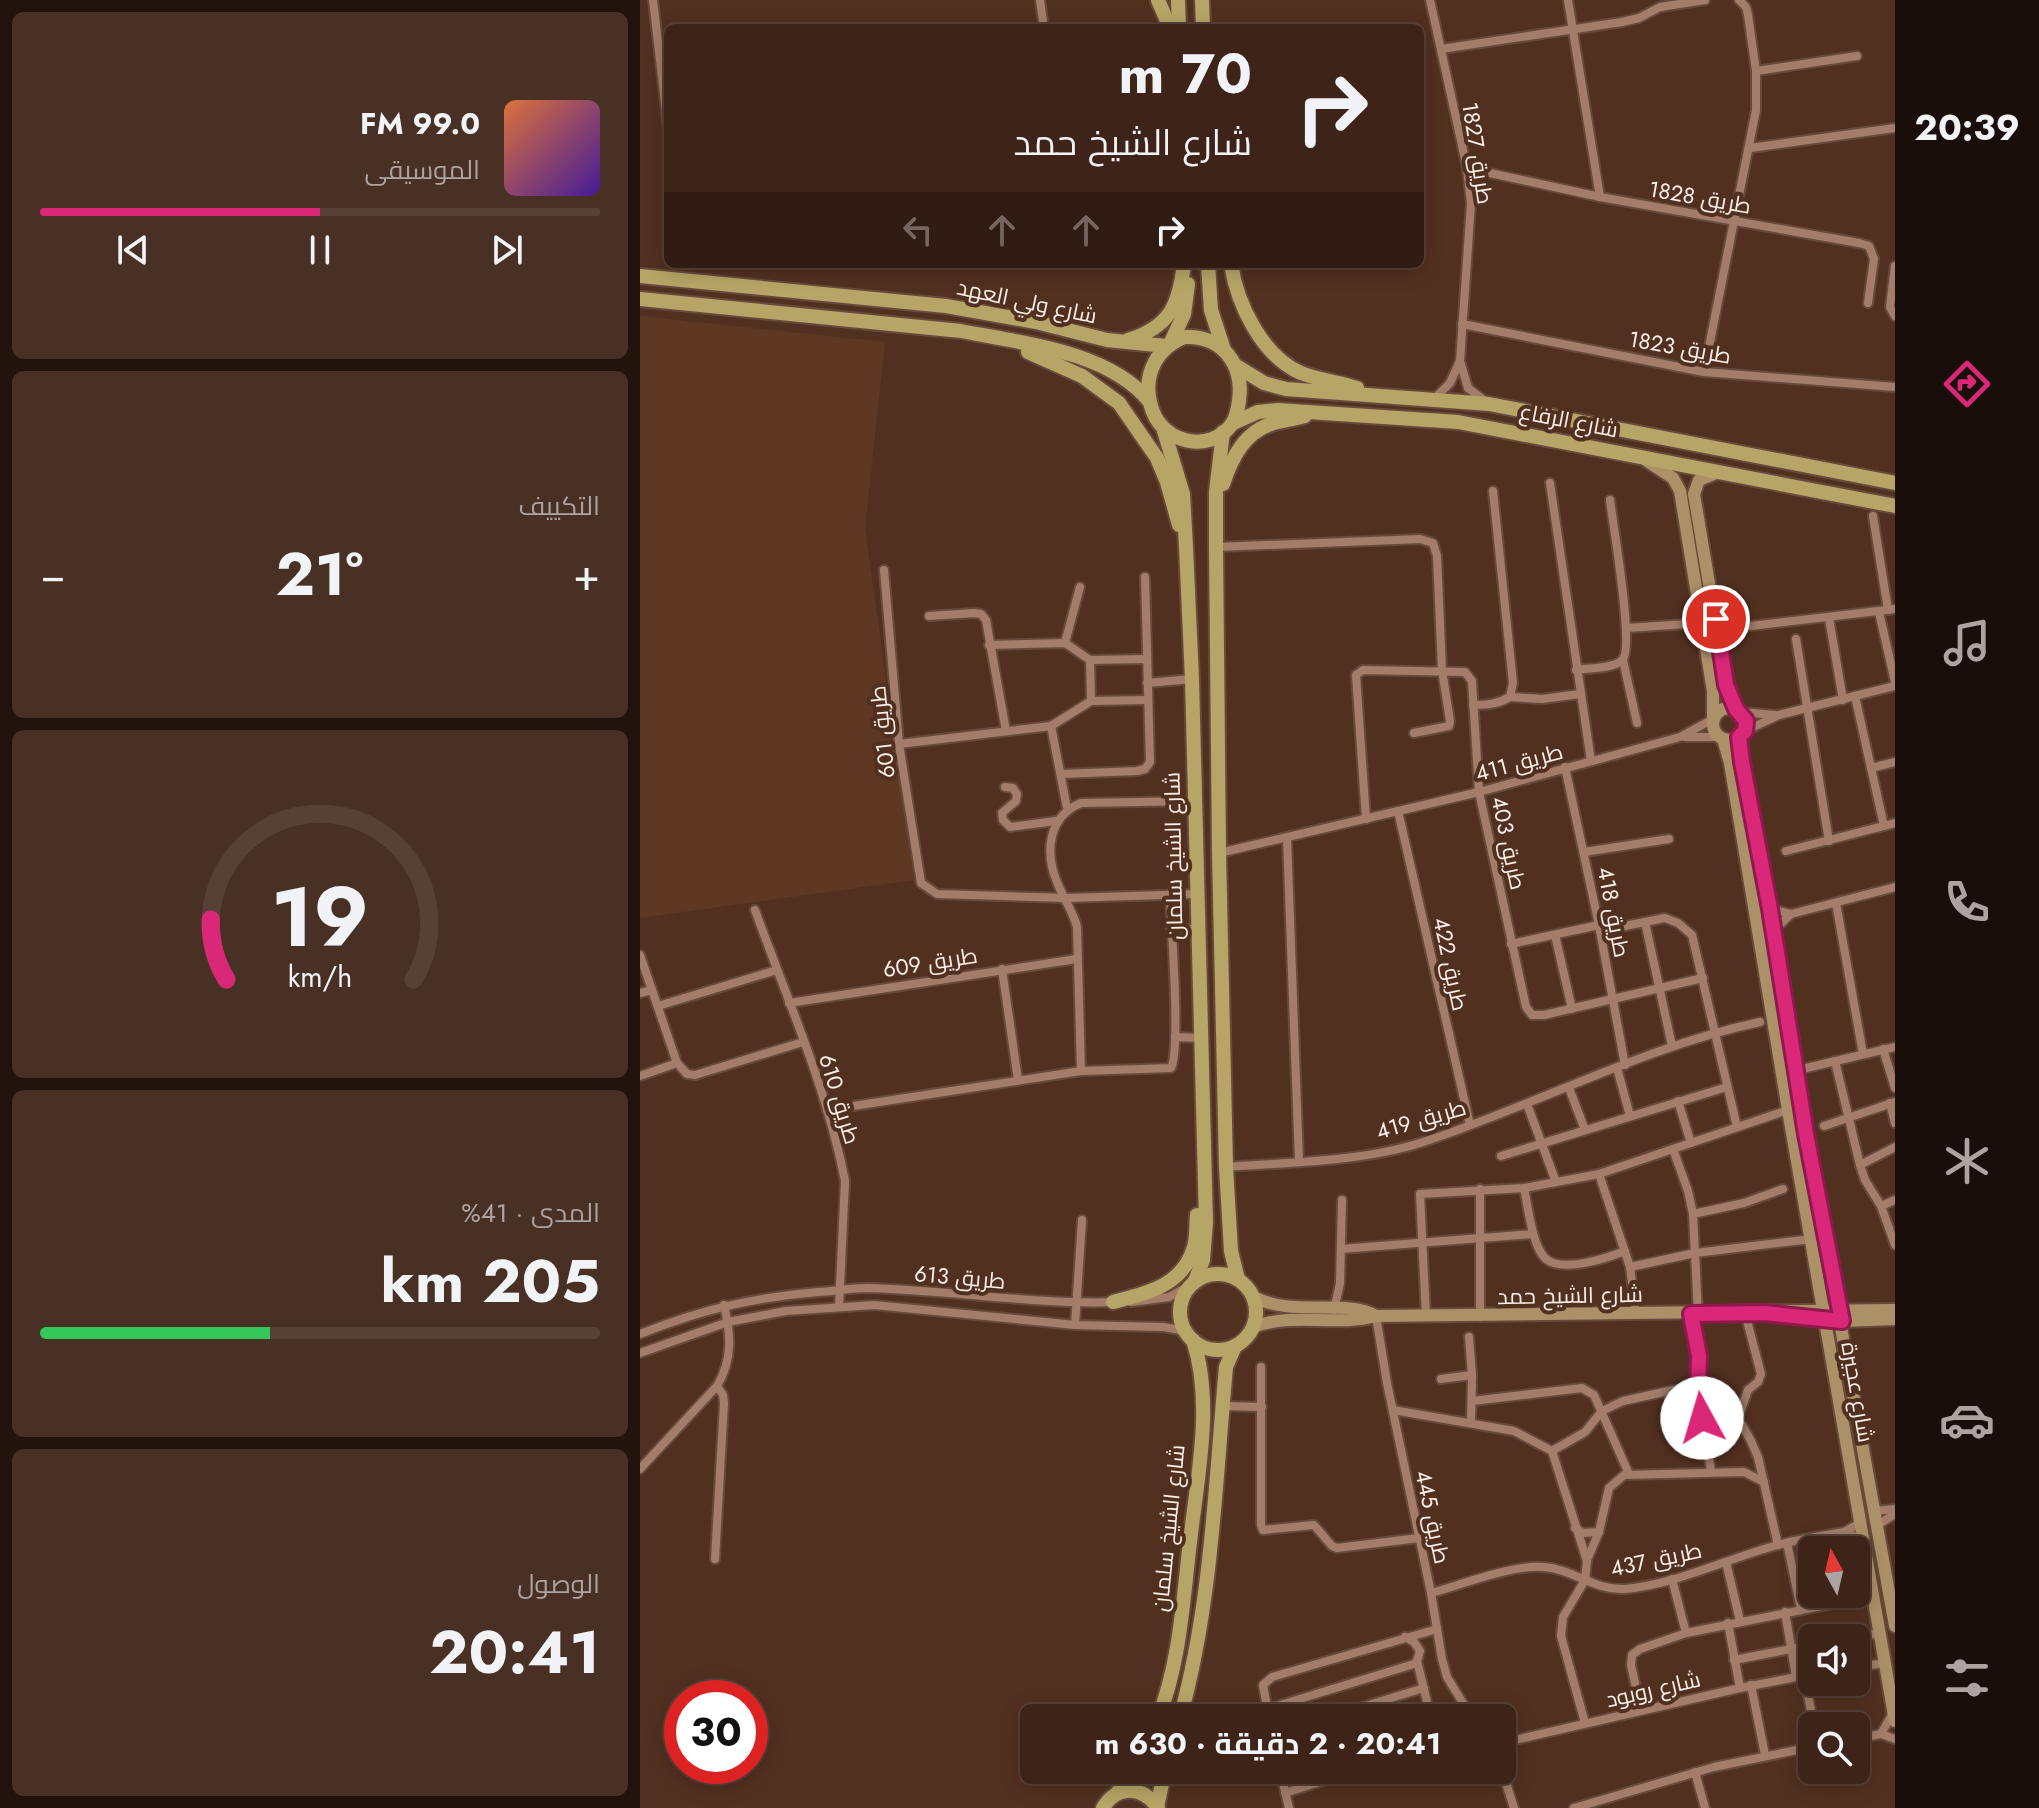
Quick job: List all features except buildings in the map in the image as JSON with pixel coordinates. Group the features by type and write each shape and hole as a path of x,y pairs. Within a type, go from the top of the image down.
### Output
{"main road":[{"path":"1158,0 1168,24"},
{"path":"1178,0 1179,24"},
{"path":"1202,0 1203,24"},
{"path":"1107,340 1127,340 1145,335 1161,324 1173,309 1181,291 1185,268"},
{"path":"1186,268 1187,304 1181,324 1156,359 1150,374 1149,401 1164,431 1179,439 1196,442 1212,438 1228,428 1240,395 1238,367 1224,351 1211,310 1208,268"},
{"path":"1232,268 1238,293 1254,326 1267,345 1287,364 1318,378 1376,395"},
{"name":"شارع ولي العهد","path":"640,276 946,306 1036,322 1107,340 1169,344"},
{"name":"شارع ولي العهد","path":"640,299 961,331 1002,339 1094,362 1127,378 1149,401"},
{"path":"1169,344 1192,337 1224,351"},
{"path":"1002,339 1082,376 1119,403 1157,458 1186,547"},
{"name":"شارع الرفاع","path":"1238,367 1264,383 1286,389 1489,404 1895,483"},
{"name":"شارع الرفاع","path":"1228,428 1268,410 1458,422 1720,472 1872,509 1895,504"},
{"path":"1216,507 1229,466 1248,437 1275,423 1310,414"},
{"name":"شارع الشيخ سلمان","path":"1228,428 1216,507 1219,853 1226,1167 1231,1251 1238,1279"},
{"name":"شارع الشيخ سلمان","path":"1164,431 1183,494 1192,679 1205,1192 1203,1260 1193,1283"},
{"path":"1113,1302 1153,1291 1179,1274 1194,1246 1196,1217 1205,1192"},
{"path":"1223,1274 1238,1279 1252,1296 1255,1313 1253,1327 1235,1346 1202,1347 1189,1336 1182,1307 1193,1283 1211,1275 1223,1274"},
{"name":"شارع الشيخ سلمان","path":"1162,1704 1172,1671 1181,1618 1203,1404 1199,1360 1189,1336"},
{"name":"شارع الشيخ سلمان","path":"1184,1704 1204,1612 1226,1367 1235,1346"},
{"path":"1103,1808 1124,1784"},
{"path":"1157,1807 1162,1784"},
{"path":"1118,1792 1130,1789 1141,1791 1151,1797 1157,1807"}],"street":[{"path":"653,0 664,85"},
{"path":"1040,0 1043,24"},
{"name":"طريق 1827","path":"1430,0 1467,168 1471,203 1460,361 1450,383 1434,399"},
{"path":"1568,0 1600,197"},
{"path":"1441,49 1631,20 1660,7 1705,0"},
{"path":"1704,372 1756,110 1756,71 1748,15 1746,7 1739,0"},
{"path":"1756,71 1857,56"},
{"path":"1750,148 1895,128"},
{"name":"طريق 1828","path":"1467,168 1600,197 1869,246 1874,259 1868,303"},
{"path":"1895,266 1890,307 1895,316"},
{"name":"طريق 1823","path":"1462,324 1704,372 1895,387"},
{"path":"1460,361 1468,388 1489,404"},
{"path":"1639,456 1673,478 1680,491 1713,691 1714,729 1721,738 1734,740 1779,715 1895,684 1872,509"},
{"path":"1720,472 1699,480 1694,494 1726,685 1746,721 1742,734"},
{"path":"1550,483 1591,761"},
{"path":"1493,491 1513,683 1510,697"},
{"path":"1610,500 1627,628 1623,660 1637,723"},
{"path":"1216,547 1420,539 1433,543 1437,556 1442,670 1449,702 1449,726 1414,733"},
{"name":"طريق 601","path":"884,570 899,744 921,883 937,894 1066,898"},
{"path":"1061,774 1145,769 1150,762 1145,577"},
{"path":"1065,643 1080,587"},
{"path":"1716,619 1742,627 1887,610"},
{"path":"929,616 981,614 986,620 1006,731"},
{"path":"1829,618 1843,700"},
{"path":"1627,628 1702,623"},
{"path":"1719,641 1742,627"},
{"path":"1796,639 1829,841"},
{"path":"989,645 1065,643 1090,660 1147,659"},
{"path":"1090,660 1091,701"},
{"path":"1576,670 1616,664 1623,660"},
{"path":"1366,819 1356,675 1363,670 1442,670"},
{"name":"طريق 403","path":"1442,670 1469,675 1479,792 1526,1007 1532,1015 1572,1009"},
{"path":"1147,683 1192,679"},
{"path":"1473,705 1487,705 1510,697 1542,699 1580,694"},
{"path":"1855,696 1884,826"},
{"path":"899,744 1051,726 1091,701 1148,700"},
{"path":"1713,719 1721,710 1779,715"},
{"name":"طريق 411","path":"1219,853 1479,792 1680,737 1713,719"},
{"path":"1051,726 1067,808"},
{"name":"شارع عجيرة","path":"1742,734 1742,762 1873,1511 1892,1586 1895,1626"},
{"name":"طريق 411","path":"1680,737 1721,738"},
{"name":"شارع عجيرة","path":"1721,738 1730,763 1766,1021 1775,1035 1862,1536"},
{"path":"1871,768 1895,762"},
{"name":"طريق 418","path":"1565,767 1600,928 1621,1066"},
{"path":"1005,787 1013,788 1017,794 1016,801 1002,813 1003,820 1010,827 1056,821"},
{"path":"1081,1071 1077,927 1057,882 1052,862 1052,829 1067,808 1081,803 1194,801"},
{"name":"طريق 422","path":"1398,811 1470,1125"},
{"path":"1786,851 1895,823"},
{"path":"1287,838 1299,1161"},
{"path":"1584,852 1669,839"},
{"path":"1770,909 1791,914 1895,887"},
{"path":"827,1110 1081,1071 1171,1068 1175,1037 1170,894"},
{"path":"1066,898 1197,894"},
{"path":"1836,903 1863,1054"},
{"name":"طريق 610","path":"755,910 827,1110 845,1181 839,1307"},
{"path":"1773,931 1791,914"},
{"path":"1511,944 1665,918 1678,923 1692,935 1737,1127"},
{"path":"1645,922 1672,1046"},
{"path":"1171,929 1197,929"},
{"path":"1555,935 1572,1009 1703,978"},
{"path":"640,955 677,1063 687,1074 695,1075 803,1042"},
{"name":"طريق 609","path":"789,1003 1077,959"},
{"path":"1002,969 1018,1080"},
{"path":"658,1006 777,970"},
{"path":"640,993 652,990"},
{"name":"طريق 419","path":"1226,1167 1393,1149 1430,1140 1672,1046 1716,1031 1766,1021"},
{"path":"1175,1037 1201,1038"},
{"path":"1798,1070 1895,1047"},
{"path":"1883,1049 1895,1088"},
{"path":"1835,1061 1860,1165 1872,1194 1881,1206 1895,1245"},
{"path":"640,1076 677,1063"},
{"path":"1621,1066 1630,1116"},
{"path":"1501,1156 1727,1087"},
{"path":"1569,1088 1585,1130"},
{"path":"1678,1101 1691,1143"},
{"path":"1824,1126 1893,1102 1895,1123"},
{"path":"1527,1104 1556,1182"},
{"path":"1426,1318 1420,1194 1524,1188 1599,1174 1788,1110"},
{"path":"1860,1165 1895,1147"},
{"path":"1673,1149 1693,1214 1698,1391 1711,1471"},
{"path":"1599,1174 1630,1267 1636,1314"},
{"path":"1524,1188 1533,1234 1543,1256 1549,1261 1599,1261 1625,1251"},
{"path":"1480,1189 1480,1317"},
{"path":"1693,1214 1744,1203 1783,1189"},
{"path":"1322,1319 1335,1309 1340,1283 1342,1200"},
{"path":"1881,1206 1895,1200"},
{"path":"1075,1325 1082,1220"},
{"path":"1341,1249 1533,1234"},
{"path":"1630,1267 1695,1253 1812,1239"},
{"name":"طريق 613","path":"640,1334 693,1313 783,1295 864,1288 1077,1304 1148,1301 1169,1297 1193,1283"},
{"name":"شارع الشيخ حمد","path":"1252,1296 1286,1308 1361,1310 1376,1316"},
{"path":"640,1469 717,1386 728,1359 730,1340 724,1305"},
{"name":"طريق 613","path":"640,1353 728,1322 786,1311 874,1305 1075,1325 1163,1327 1189,1336"},
{"name":"شارع الشيخ حمد","path":"1841,1315 1895,1310"},
{"path":"1737,1421 1748,1390 1758,1382 1761,1374 1745,1313"},
{"name":"شارع الشيخ حمد","path":"1253,1327 1277,1319 1359,1321 1376,1316 1764,1313 1895,1319"},
{"name":"طريق 445","path":"1376,1316 1447,1677 1463,1704"},
{"path":"1469,1337 1471,1423"},
{"path":"1261,1367 1263,1530 1314,1525 1337,1548 1419,1538"},
{"path":"1441,1379 1472,1375"},
{"path":"715,1559 724,1403 717,1386"},
{"path":"1472,1401 1582,1388 1594,1395 1629,1474"},
{"path":"1552,1451 1585,1432 1602,1411 1623,1401 1673,1390 1698,1391 1737,1421 1751,1441 1801,1609"},
{"path":"1223,1406 1262,1407"},
{"path":"1393,1410 1514,1431 1552,1451 1587,1561"},
{"path":"1744,1472 1758,1457"},
{"path":"1585,1723 1561,1636 1563,1617 1585,1580 1587,1561 1599,1532 1609,1488 1614,1481 1629,1474 1711,1471 1744,1472 1764,1482"},
{"path":"1873,1511 1895,1512"},
{"path":"1876,1526 1895,1512"},
{"name":"طريق 437","path":"1431,1593 1510,1571 1543,1566 1604,1589 1626,1589 1672,1579 1783,1544 1844,1532 1860,1523"},
{"path":"1575,1528 1583,1533 1599,1532"},
{"path":"1844,1532 1854,1536"},
{"path":"1726,1562 1740,1621"},
{"path":"1672,1579 1686,1633"},
{"name":"شارع عجيرة","path":"1870,1579 1894,1717"},
{"path":"1641,1710 1631,1665 1632,1655 1640,1649 1728,1623 1873,1596"},
{"path":"1785,1612 1792,1649 1798,1662"},
{"path":"1728,1623 1740,1688"},
{"path":"1266,1704 1263,1685 1272,1677 1437,1629"},
{"path":"1870,1635 1879,1633"},
{"path":"1405,1637 1414,1642 1420,1651 1417,1661 1428,1704"},
{"path":"1734,1660 1798,1648"},
{"path":"1294,1704 1417,1661"},
{"path":"1870,1665 1885,1663"},
{"name":"شارع روبود","path":"1516,1740 1798,1676"},
{"path":"1751,1685 1765,1755"},
{"path":"1372,1704 1424,1688"},
{"path":"1881,1734 1894,1717"},
{"path":"1870,1736 1881,1734 1895,1739"},
{"path":"1574,1808 1695,1772 1798,1749"},
{"path":"1695,1772 1705,1808"},
{"path":"1283,1784 1289,1808"},
{"path":"1285,1793 1313,1784"},
{"path":"1506,1784 1514,1808"},
{"path":"1612,1798 1615,1808"}],"shaded area":[{"path":"640,316 885,342 865,528 914,880 640,918"}],"route":[{"path":"1702,1418 1698,1391 1699,1356 1691,1314 1764,1313 1842,1321 1739,748 1739,737 1745,731 1746,721 1736,709 1726,685 1716,619"}]}
